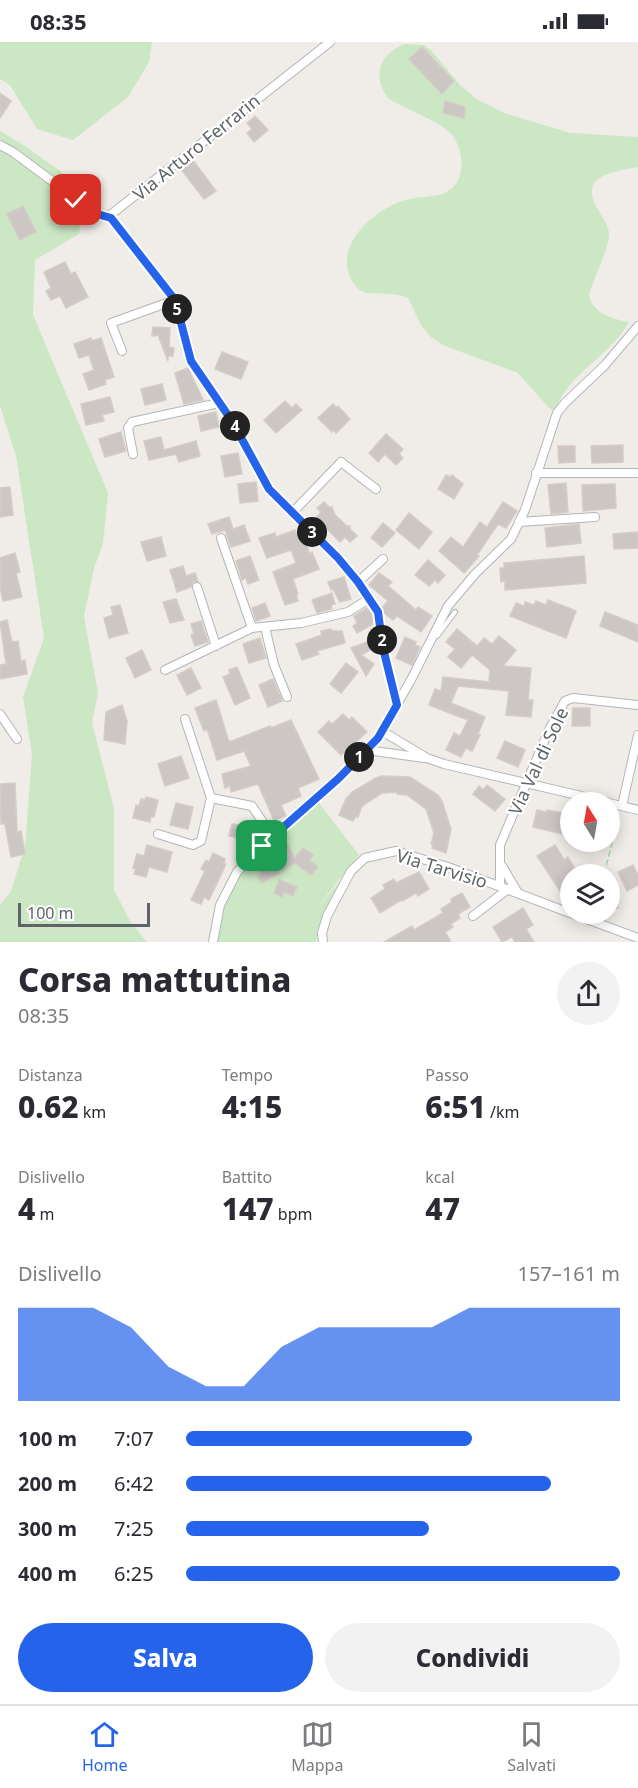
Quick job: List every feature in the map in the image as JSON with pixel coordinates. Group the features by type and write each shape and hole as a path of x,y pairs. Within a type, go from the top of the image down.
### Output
{"street":[{"name":"Via Arturo Ferrarin","path":"109,216 330,42"},
{"path":"0,145 13,152 94,213 109,216 175,300 191,361 232,421 269,489 338,558 378,612 383,648 397,705"},
{"path":"122,351 111,323 175,300"},
{"path":"213,942 220,905 237,872 272,836 339,778 382,731 429,646 448,606 475,574 511,539 557,413 605,365 638,326"},
{"path":"133,454 128,428 132,422 219,403"},
{"path":"293,513 341,462 375,489"},
{"path":"536,473 638,473"},
{"path":"519,522 595,517"},
{"path":"221,538 252,628"},
{"path":"358,582 382,559"},
{"path":"197,587 216,646"},
{"path":"165,670 252,628 301,623 348,612 369,599"},
{"path":"265,627 274,665 287,697"},
{"name":"Via Val di Sole","path":"504,887 499,857 500,845 549,730 565,700 573,698 638,705"},
{"path":"0,714 17,740"},
{"path":"158,834 193,844 201,841 211,798 185,719"},
{"path":"382,731 427,758"},
{"path":"638,735 622,806 638,810"},
{"path":"367,750 427,758 560,792"},
{"path":"211,798 252,806 272,836"},
{"name":"Via Tarvisio","path":"323,942 322,933 327,916 351,871 365,858 396,851 504,887 560,909"},
{"path":"499,857 505,873 519,894"},
{"name":"Via Tarvisio","path":"473,916 504,887"},
{"name":"Via Tarvisio","path":"600,924 638,938"}],"lane":[{"path":"429,646 455,612"}],"green space":[{"path":"0,42 152,42 149,62 128,97 73,140 37,129 10,85 0,79"},
{"path":"406,44 424,45 431,50 460,85 478,100 504,113 570,133 638,137 638,167 617,171 600,178 592,190 593,199 607,226 609,237 589,294 594,306 603,314 629,322 611,345 569,386 555,411 549,408 518,373 445,346 431,337 421,325 408,298 395,294 365,292 354,284 349,276 347,258 349,248 354,238 369,221 397,203 442,194 456,183 460,175 462,166 459,147 449,132 435,122 389,99 383,91 380,74 384,59"},
{"path":"0,131 60,171 83,199 79,234 35,260 33,315 108,493 103,544 94,568 84,616 98,693 92,723 114,808 114,890 130,921 147,942 0,942 0,905 11,891 25,847 32,755 23,697 44,638 16,456 0,406"},
{"path":"316,799 359,855 316,909 344,877 319,925 316,942 216,942 229,896 239,877 265,845"}],"building":[{"path":"422,47 454,81 442,94 409,59"},
{"path":"0,93 11,101 0,118"},
{"path":"445,101 465,107 464,118 443,113"},
{"path":"255,116 268,130 254,142 247,133 252,129 247,123"},
{"path":"192,159 216,191 204,199 180,168"},
{"path":"23,206 36,232 20,240 7,214"},
{"path":"65,262 71,274 75,272 88,297 66,308 60,296 51,300 46,291 51,288 44,272"},
{"path":"153,327 170,328 169,347 174,348 173,356 168,356 168,361 158,335 152,336"},
{"path":"91,338 92,341 101,338 114,377 105,380 106,384 89,390 83,374 94,370 89,355 79,358 74,344"},
{"path":"222,352 248,362 241,379 215,369"},
{"path":"188,368 203,400 184,404 175,373"},
{"path":"162,384 166,400 145,405 141,389"},
{"path":"110,397 114,412 102,415 104,421 86,425 81,404"},
{"path":"285,401 292,408 296,404 302,410 276,433 264,420"},
{"path":"333,404 336,408 338,406 350,419 336,433 318,418"},
{"path":"216,412 219,427 201,431 198,416"},
{"path":"121,432 126,451 105,457 99,439"},
{"path":"386,434 403,449 399,454 403,458 396,465 385,454 378,462 369,453"},
{"path":"161,437 164,450 196,441 200,456 179,462 176,454 149,460 144,441"},
{"path":"623,445 623,462 592,463 591,446"},
{"path":"558,446 575,446 575,462 559,463"},
{"path":"238,453 242,474 225,477 221,456"},
{"path":"446,475 450,477 452,475 463,484 454,499 438,489"},
{"path":"256,482 258,501 240,503 238,484"},
{"path":"566,483 568,512 551,514 548,485"},
{"path":"615,484 616,508 583,511 582,485"},
{"path":"10,487 13,515 0,517 0,488"},
{"path":"324,502 332,507 335,515 350,526 357,536 350,542 345,537 340,542 316,518 321,512 317,508"},
{"path":"503,502 517,511 506,528 498,524 477,555 479,556 464,573 439,551 451,537 463,547 480,522 487,527"},
{"path":"409,513 432,532 419,549 396,530"},
{"path":"229,517 233,529 244,525 250,541 231,547 225,530 212,534 208,524"},
{"path":"383,523 395,533 382,547 371,538"},
{"path":"579,524 581,543 547,547 545,528"},
{"path":"295,530 299,539 303,537 319,569 293,579 298,601 285,605 273,572 296,563 291,550 267,558 259,538 275,533 276,537"},
{"path":"638,532 638,548 614,549 613,534"},
{"path":"161,537 166,556 147,561 141,542"},
{"path":"15,553 20,572 16,573 22,597 3,601 0,587 0,558"},
{"path":"250,556 259,580 248,584 246,578 242,580 236,561"},
{"path":"584,556 586,583 505,590 505,581 501,582 500,568 504,568 504,563"},
{"path":"428,560 445,575 438,583 435,580 429,586 415,575"},
{"path":"183,566 186,576 195,573 198,581 193,582 191,587 177,592 170,570"},
{"path":"379,573 392,582 388,586 416,610 418,607 432,616 421,632 397,616 393,620 384,613 382,608 388,601 369,585"},
{"path":"344,577 351,599 340,602 328,582"},
{"path":"332,593 335,604 331,605 332,609 317,613 312,600"},
{"path":"176,599 184,620 170,623 163,602"},
{"path":"548,600 576,611 566,638 510,616 516,603 524,606 525,602 534,605 536,601 546,605"},
{"path":"265,603 270,616 256,621 252,608"},
{"path":"120,605 128,633 109,638 104,618 113,615 111,607"},
{"path":"367,608 372,615 373,624 357,633 353,626 357,623 354,616"},
{"path":"605,612 638,625 638,642 600,626"},
{"path":"7,620 12,642 18,641 21,661 25,660 27,674 0,679 0,665 6,664 0,622"},
{"path":"201,621 208,642 195,646 191,635 194,634 191,624"},
{"path":"331,629 342,631 345,643 317,651 319,654 302,660 296,644 322,635 321,631"},
{"path":"457,629 477,646 484,638 492,644 499,636 516,650 503,666 531,668 528,700 533,700 531,717 506,715 509,691 458,686 451,703 485,717 472,751 466,748 461,757 446,750 454,733 460,736 468,720 429,705 435,689 441,691 443,677 489,682 490,670 472,655 461,668 448,657 455,649 446,642"},
{"path":"405,637 416,642 415,645 420,647 412,665 396,658"},
{"path":"260,638 266,658 249,663 243,644"},
{"path":"373,640 376,647 361,655 374,664 366,676 351,648"},
{"path":"142,650 151,670 135,678 126,658"},
{"path":"346,663 358,672 341,693 330,684"},
{"path":"237,667 250,698 235,705 223,677 230,674 229,670"},
{"path":"191,668 201,688 187,695 177,675"},
{"path":"273,679 282,701 268,707 259,685"},
{"path":"216,700 229,742 291,720 319,779 298,788 301,796 281,805 286,816 274,820 258,784 231,792 230,786 225,788 222,774 251,766 244,751 217,760 207,729 204,731 195,708"},
{"path":"122,705 127,721 125,744 104,740 106,712"},
{"path":"573,708 590,708 590,726 572,726"},
{"path":"343,714 349,720 352,717 367,732 341,755 318,732 329,721 332,724"},
{"path":"505,741 525,750 518,767 497,758"},
{"path":"181,756 189,778 165,786 158,764"},
{"path":"382,776 410,777 438,795 451,829 446,853 432,848 434,833 426,809 407,795 397,794 397,792 382,793 362,806 358,817 355,817 353,821 339,815 352,792"},
{"path":"15,783 17,832 21,831 25,854 11,857 5,824 1,824 0,784"},
{"path":"487,785 505,799 495,811 473,794 479,786 483,790"},
{"path":"146,797 158,800 154,817 151,816 150,822 133,818 136,805 139,806 141,799 145,800"},
{"path":"176,803 193,807 188,829 170,825"},
{"path":"537,810 560,812 560,833 533,827"},
{"path":"232,824 246,826 244,839 229,836"},
{"path":"285,841 295,858 303,848 313,855 309,860 318,867 311,875 295,863 262,883 258,877 261,874 257,867 263,862 260,857"},
{"path":"147,845 172,852 167,872 149,867 146,877 134,874 136,869 133,868 137,854 144,856"},
{"path":"555,845 564,860 568,857 572,864 560,864 560,891 537,856"},
{"path":"213,853 225,859 226,864 209,900 204,897 201,904 191,900 205,871 201,869 206,860 209,862"},
{"path":"633,865 638,875 638,885 627,891 620,871"},
{"path":"419,872 429,889 418,896 416,893 401,900 380,913 371,898 385,889 383,885 394,879 396,883"},
{"path":"279,880 297,887 293,896 284,892 282,897 274,893"},
{"path":"462,893 470,907 458,914 460,918 451,924 453,927 445,932 451,942 384,942 412,926 414,930 443,913 441,909 452,902 451,899"},
{"path":"523,908 533,925 526,929 534,942 515,942 512,937 502,942 493,927"}],"route":[{"path":"76,200 94,213 111,218 175,300 191,361 232,421 269,489 338,558 378,612 383,648 397,705 378,738 339,778 262,846"}]}
